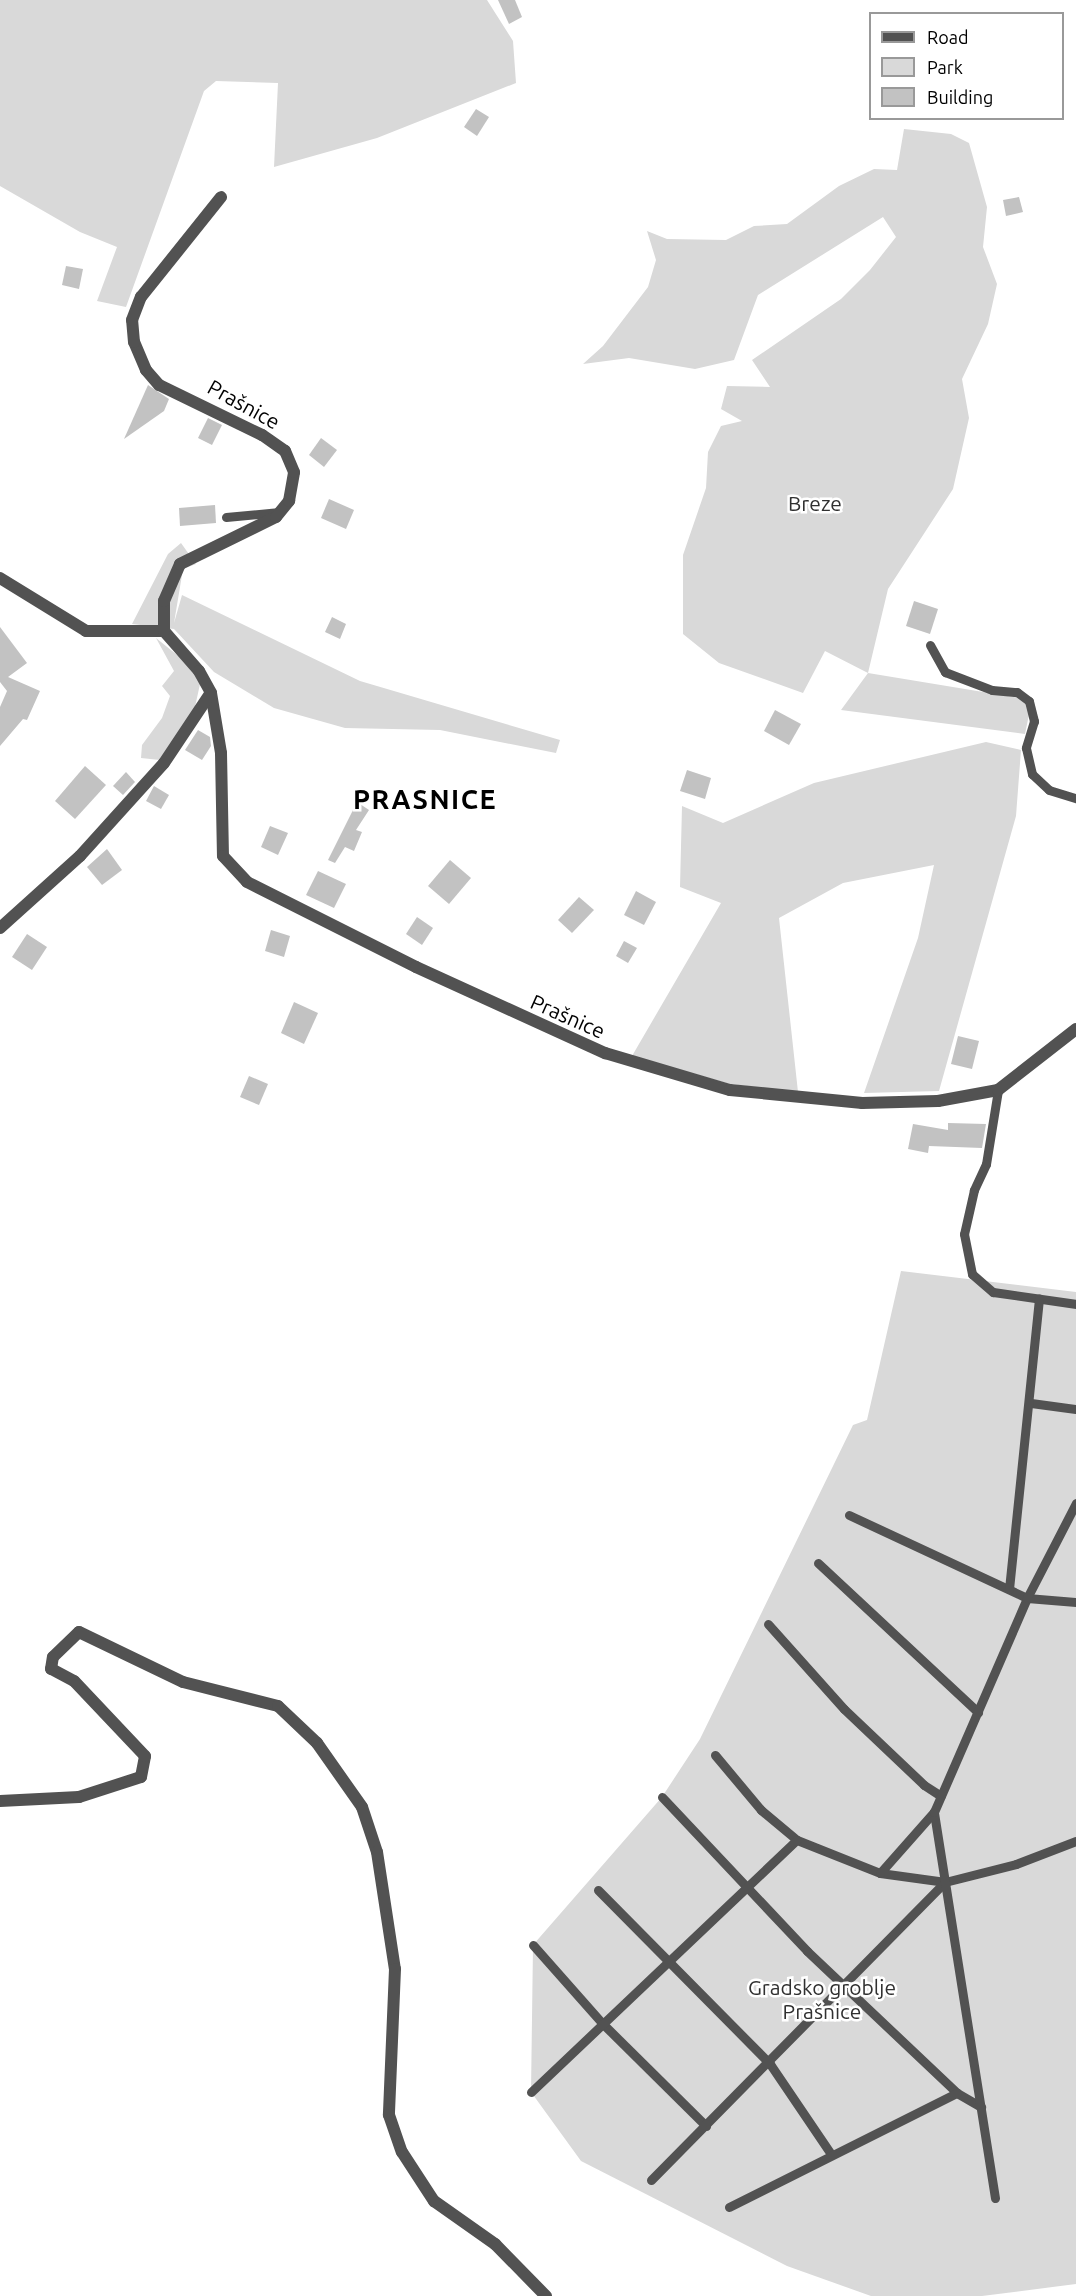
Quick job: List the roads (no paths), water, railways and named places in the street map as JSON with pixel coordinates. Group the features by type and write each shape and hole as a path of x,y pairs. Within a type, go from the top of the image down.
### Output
{"street":[{"name":"Prašnice","path":"221,197 141,297 132,320 134,342 146,370 159,385 262,435 285,451 294,472 289,501 280,512"},
{"path":"0,578 86,631 164,631 164,601 180,564 280,512"},
{"name":"Prašnice","path":"164,631 199,671 211,693 224,777 223,856 247,882 416,967 605,1053 730,1090 862,1103 938,1101 998,1090 1076,1029"},
{"path":"0,928 80,856 164,763 211,693"},
{"path":"0,1801 79,1797 141,1777 145,1756 74,1681 51,1670 53,1657 79,1632 183,1682 278,1706 317,1743 362,1807 377,1852 395,1969 389,2115 402,2152 434,2201 495,2244 546,2296"}],"lane":[{"path":"226,517 280,512"},
{"path":"930,645 945,672 992,690 1017,692 1029,701 1034,722 1026,748 1032,774 1048,790 1076,798"},
{"path":"998,1090 986,1164 968,1214 965,1250 972,1274 985,1289 1076,1304"},
{"path":"1009,1589 1015,1504 1031,1403 1039,1299"},
{"path":"1031,1403 1076,1408"},
{"path":"880,1873 934,1812 1026,1598 1076,1503"},
{"path":"849,1515 1026,1598 1076,1602"},
{"path":"818,1563 978,1712"},
{"path":"768,1624 844,1708 924,1785 941,1796"},
{"path":"715,1755 761,1810 797,1840 880,1873 945,1882 1016,1864 1076,1841"},
{"path":"662,1797 748,1889 844,1986 957,2093 981,2107"},
{"path":"934,1812 995,2198"},
{"path":"531,2092 748,1889 797,1840"},
{"path":"651,2180 770,2064 945,1882"},
{"path":"598,1890 770,2064 831,2154"},
{"path":"533,1945 603,2024 706,2126"},
{"path":"729,2207 957,2093"}],"district":[{"name":"PRASNICE","path":"425,800"}],"park label":[{"name":"Breze","path":"815,503"},
{"name":"Gradsko groblje Prašnice","path":"822,1999"}]}
